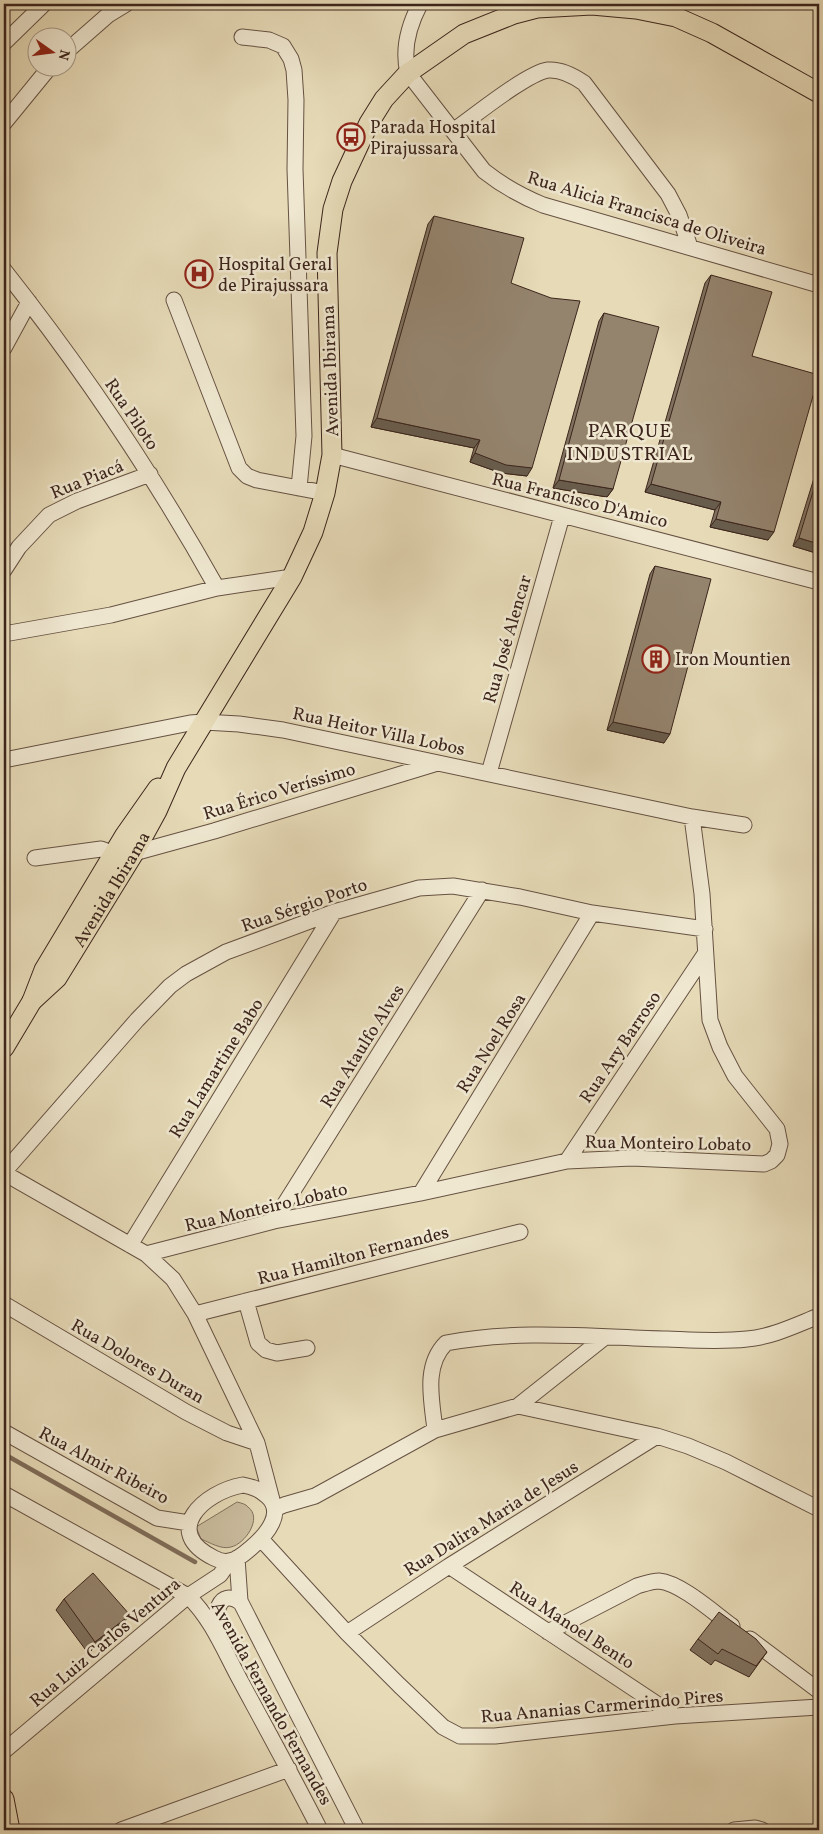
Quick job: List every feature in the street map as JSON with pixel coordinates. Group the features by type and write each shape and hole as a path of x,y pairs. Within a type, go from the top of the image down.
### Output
{"main road":[{"name":"Avenida Ibirama","path":"32,1000 58,978 134,853 157,811 176,768 292,577 313,532 325,493 332,455 326,253 329,228 333,208 345,175 369,123 384,99 408,73 464,34 487,23 537,8 592,5 673,10 819,93"},
{"name":"Avenida Ibirama","path":"4,1048 32,1000 44,970 114,854 159,787 176,768"},
{"path":"4,1799 10,1830"}],"street":[{"path":"4,43 44,4"},
{"path":"78,41 108,15 126,4"},
{"path":"408,73 405,61 406,48 412,19 420,4"},
{"path":"242,37 269,40 283,46 291,59 294,70 296,100 295,168 304,436 299,488"},
{"path":"453,131 531,76 548,70 572,75 584,83 668,194 679,214 690,247"},
{"name":"Rua Alicia Francisca de Oliveira","path":"408,73 484,171 515,193 543,205 819,285"},
{"path":"4,123 42,78"},
{"name":"Rua Piloto","path":"4,270 92,388 150,474 218,588"},
{"path":"174,300 239,468 247,476 257,480 325,493"},
{"path":"4,348 29,302"},
{"name":"Rua Francisco D'Amico","path":"332,455 819,582"},
{"name":"Rua Piacá","path":"4,570 18,546 48,515 76,501 150,474"},
{"name":"Rua José Alencar","path":"489,773 562,516"},
{"path":"4,634 111,615 218,588 292,577"},
{"name":"Rua Heitor Villa Lobos","path":"4,760 171,726 204,722 239,724 283,730 692,817 744,825"},
{"name":"Rua Érico Veríssimo","path":"35,858 101,849 114,854 134,853 214,831 435,763"},
{"name":"Rua Monteiro Lobato","path":"146,1254 274,1221 421,1193 567,1161 632,1158 764,1164 771,1161 777,1155 780,1144 777,1129 735,1076 720,1047 710,1020 705,929 692,817"},
{"name":"Rua Sérgio Porto","path":"4,1173 137,1020 170,986 186,974 226,952 334,912 418,888 453,886 482,890 592,914 705,929"},
{"name":"Rua Ataulfo Alves","path":"274,1221 482,890"},
{"name":"Rua Lamartine Babo","path":"130,1245 334,912"},
{"name":"Rua Noel Rosa","path":"421,1193 592,914"},
{"name":"Rua Ary Barroso","path":"567,1161 705,954"},
{"path":"4,1173 146,1254 173,1279 195,1314 257,1443 274,1505 269,1529 260,1539 233,1560 218,1560 198,1548 192,1540 189,1523 192,1514 206,1501 233,1487 243,1485 261,1490 274,1505 284,1505 315,1496 436,1430 518,1406 605,1337"},
{"name":"Rua Hamilton Fernandes","path":"195,1314 520,1232"},
{"path":"246,1301 258,1343 266,1350 277,1353 307,1348"},
{"name":"Rua Dolores Duran","path":"4,1304 186,1412 227,1433 257,1443"},
{"path":"436,1430 431,1371 434,1360 446,1343 501,1335 570,1334 605,1337 712,1340 748,1339 780,1331 819,1316"},
{"path":"518,1406 657,1436 688,1446 726,1462 819,1509"},
{"name":"Rua Almir Ribeiro","path":"4,1432 157,1518 189,1523"},
{"name":"Rua Dalira Maria de Jesus","path":"347,1633 449,1566 657,1436"},
{"path":"243,1485 256,1476 263,1465"},
{"name":"Avenida Fernando Fernandes","path":"4,1494 192,1593 289,1769 320,1830"},
{"name":"Rua Ananias Carmerindo Pires","path":"260,1539 347,1633 443,1727 460,1736 495,1736 675,1716 819,1707"},
{"name":"Avenida Fernando Fernandes","path":"233,1560 241,1603 357,1830"},
{"name":"Rua Luiz Carlos Ventura","path":"4,1750 192,1593 220,1575 233,1560"},
{"name":"Rua Manoel Bento","path":"449,1566 675,1716"},
{"path":"548,1632 637,1586 648,1582 660,1581 675,1586 694,1598 819,1691"},
{"path":"222,1646 215,1618 218,1606 224,1599 231,1598 241,1603"},
{"path":"121,1830 289,1769"},
{"path":"734,1830 756,1828 762,1830"}],"shaded area":[{"path":"237,1502 247,1506 254,1517 250,1530 242,1541 227,1548 219,1547 201,1539 196,1527"}],"building":[{"path":"434,216 524,238 511,283 551,298 580,301 532,468 506,465 475,453 480,440 377,418"},
{"path":"711,275 772,292 752,356 819,375 774,532 716,519 721,502 651,484"},
{"path":"604,313 659,327 613,489 559,480"},
{"path":"819,472 819,544 799,538"},
{"name":"Iron Mountien","path":"655,566 711,579 670,734 613,722"},
{"path":"93,1573 130,1615 95,1642 64,1599"},
{"path":"719,1612 756,1639 767,1652 756,1666 722,1649 718,1654 698,1639"}],"waterway":[{"path":"4,1454 195,1562"}],"place":[{"name":"Parada Hospital Pirajussara","path":"351,137"},
{"name":"Hospital Geral de Pirajussara","path":"199,274"},
{"name":"Iron Mountien","path":"656,659"}],"district":[{"name":"PARQUE INDUSTRIAL","path":"630,442"}]}
